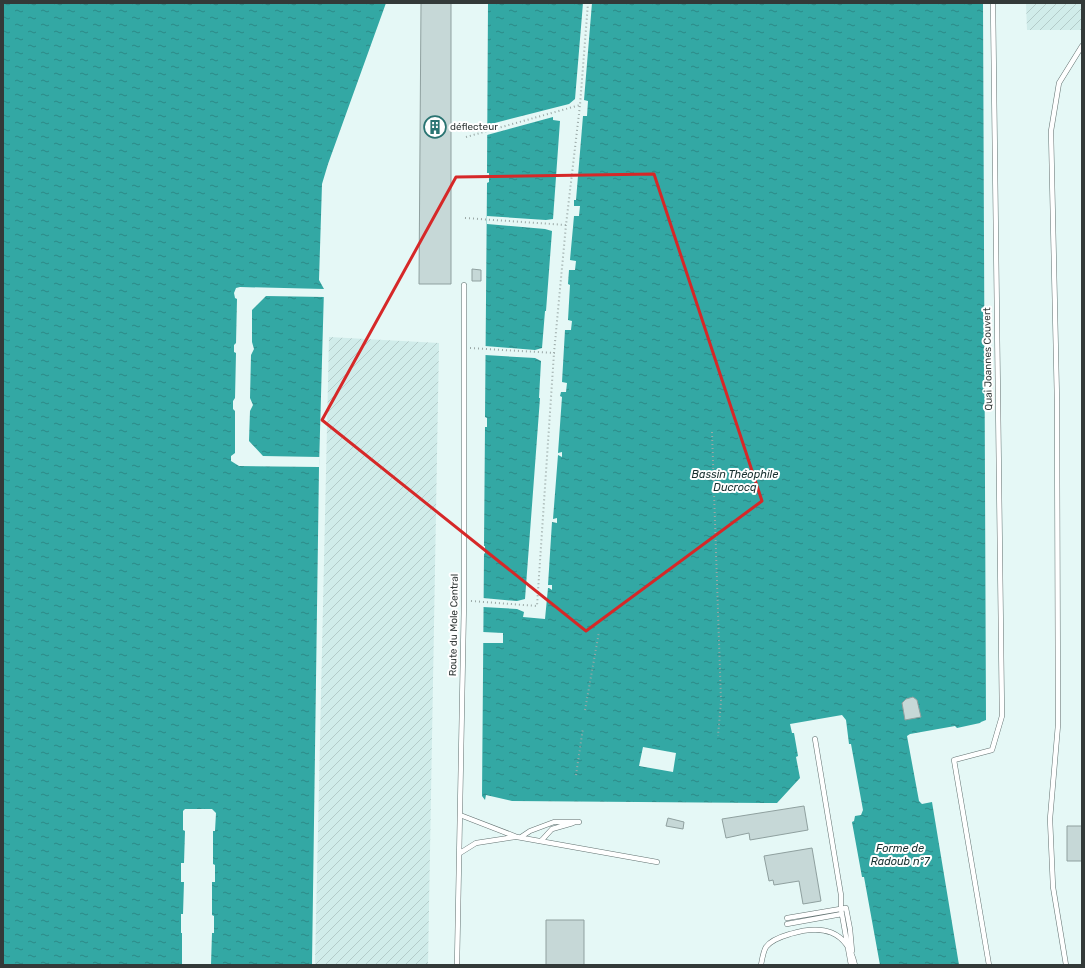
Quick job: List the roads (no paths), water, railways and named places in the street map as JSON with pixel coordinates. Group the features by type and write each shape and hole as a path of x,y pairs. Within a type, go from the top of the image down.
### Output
{"lane":[{"name":"Quai Joannes Couvert","path":"989,965 954,760 992,750 1002,716 993,3"},
{"path":"1066,965 1054,887 1050,820 1058,725 1056,567 1057,402 1051,131 1059,83 1082,46"},
{"name":"Route du Mole Central","path":"458,965 464,601 464,285"},
{"path":"815,739 841,895 850,929 852,953 855,965"},
{"path":"460,815 519,837 657,862"},
{"path":"460,853 476,843 519,837 554,822 579,822 552,829 541,841"},
{"path":"844,908 842,914 851,965"},
{"path":"842,914 787,921 844,908"},
{"path":"761,965 766,947 780,936 805,929 826,930 842,938 852,953"}],"water":[{"path":"3,3 386,3 322,184 319,280 324,289 319,467 312,965 3,965"},
{"name":"Bassin Théophile Ducrocq","path":"488,3 983,3 986,720 980,723 957,728 955,726 910,734 907,736 919,801 922,804 932,802 959,965 880,965 864,877 862,877 852,822 854,821 855,816 861,815 863,810 851,744 849,744 846,720 842,715 790,724 792,733 794,733 800,778 777,803 512,801 486,795 485,800 482,796 485,427 487,427 487,418 485,417 487,183 489,182 489,173 487,173"}],"place":[{"name":"déflecteur","path":"435,127"}],"water label":[{"name":"Forme de Radoub n°7","path":"900,854"}]}
